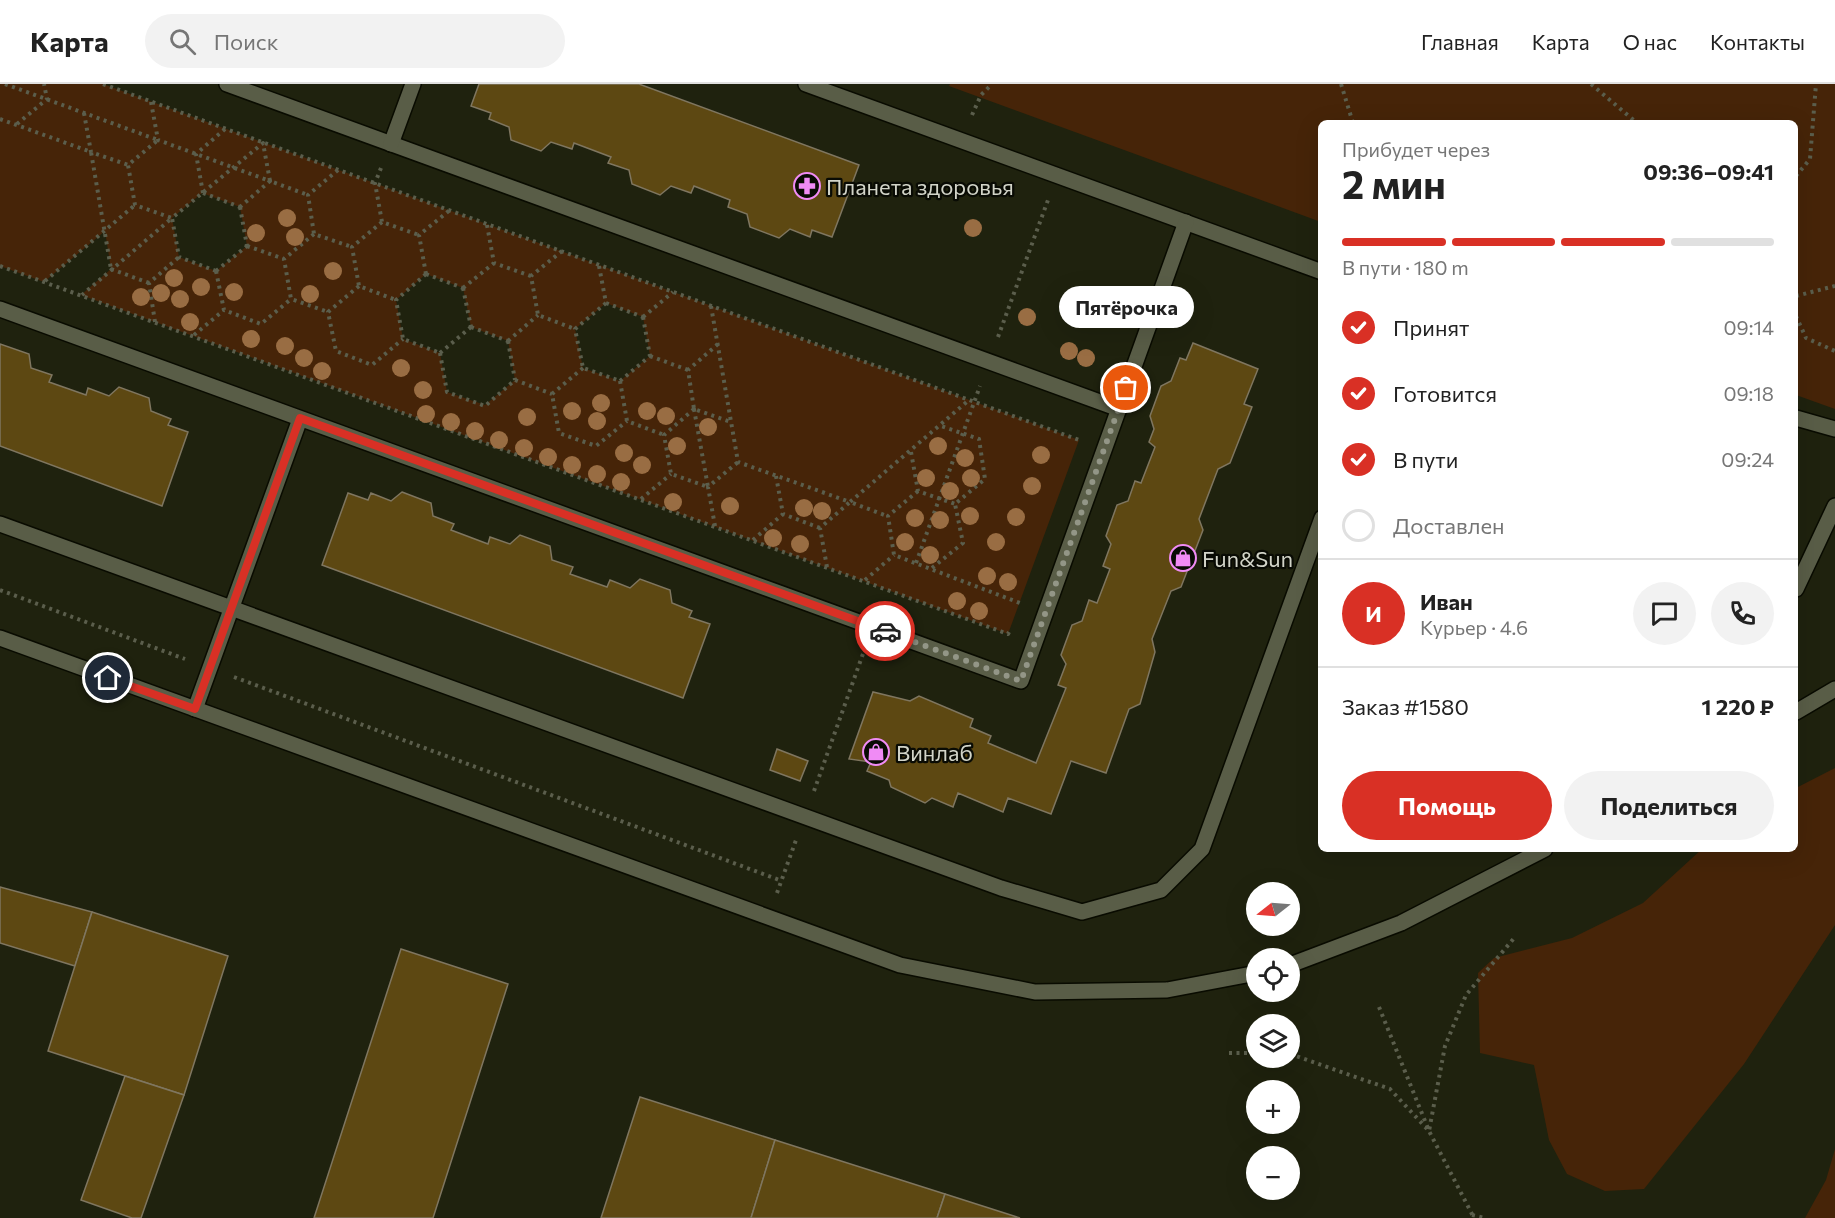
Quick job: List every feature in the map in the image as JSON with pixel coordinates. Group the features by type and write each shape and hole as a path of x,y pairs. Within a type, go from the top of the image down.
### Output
{"street":[{"path":"227,84 1119,409"},
{"path":"391,144 413,84"},
{"path":"806,84 1318,271"},
{"path":"0,309 1021,681 1186,222"},
{"path":"195,709 300,418"},
{"path":"1798,419 1835,429"},
{"path":"1798,585 1835,506"},
{"path":"0,524 1001,888 1082,912 1161,890 1202,849 1318,529"},
{"path":"0,638 900,965 1035,992 1167,990 1246,975"},
{"path":"1798,711 1835,689"},
{"path":"1300,960 1401,923 1539,852"}],"path":[{"path":"5,84 308,195"},
{"path":"44,84 47,99"},
{"path":"103,84 1079,440 1075,451"},
{"path":"981,95 992,84"},
{"path":"1341,84 1352,120"},
{"path":"1591,84 1633,120"},
{"path":"1798,174 1810,159 1815,84"},
{"path":"16,125 47,99"},
{"path":"151,102 158,140"},
{"path":"84,113 111,270"},
{"path":"0,119 128,165"},
{"path":"196,154 226,129"},
{"path":"128,165 158,140"},
{"path":"81,295 263,142"},
{"path":"263,142 270,181"},
{"path":"196,154 202,193"},
{"path":"128,165 135,205"},
{"path":"308,195 338,170"},
{"path":"240,207 270,181"},
{"path":"375,183 382,222"},
{"path":"202,193 240,207"},
{"path":"308,195 314,234"},
{"path":"45,282 135,205"},
{"path":"135,205 172,218"},
{"path":"240,207 247,246"},
{"path":"419,235 450,210"},
{"path":"172,218 179,257"},
{"path":"382,222 419,235"},
{"path":"352,247 382,222"},
{"path":"487,224 494,262"},
{"path":"314,234 352,247"},
{"path":"284,259 314,234"},
{"path":"419,235 426,274"},
{"path":"247,246 284,259"},
{"path":"216,271 247,246"},
{"path":"352,247 359,286"},
{"path":"531,276 561,251"},
{"path":"179,257 216,271"},
{"path":"149,283 179,257"},
{"path":"284,259 291,298"},
{"path":"494,262 531,276"},
{"path":"464,288 494,262"},
{"path":"599,265 606,303"},
{"path":"0,266 1008,634 1012,623"},
{"path":"111,270 149,283"},
{"path":"216,271 224,310"},
{"path":"426,274 464,288"},
{"path":"396,300 426,274"},
{"path":"531,276 538,315"},
{"path":"149,283 156,323"},
{"path":"359,286 396,300"},
{"path":"328,312 359,286"},
{"path":"1798,295 1835,286"},
{"path":"464,288 471,327"},
{"path":"643,317 673,292"},
{"path":"224,310 261,324 291,298"},
{"path":"291,298 328,312"},
{"path":"396,300 403,339"},
{"path":"606,303 643,317"},
{"path":"575,329 606,303"},
{"path":"711,306 738,462"},
{"path":"193,336 224,310"},
{"path":"328,312 336,351 372,365 403,339"},
{"path":"538,315 575,329"},
{"path":"508,341 538,315"},
{"path":"643,317 650,356"},
{"path":"1798,320 1806,338 1835,351"},
{"path":"471,327 508,341"},
{"path":"440,353 471,327"},
{"path":"575,329 583,368"},
{"path":"403,339 440,353"},
{"path":"508,341 515,380"},
{"path":"688,370 718,344"},
{"path":"440,353 447,392 485,405 515,380"},
{"path":"650,356 688,370"},
{"path":"620,381 650,356"},
{"path":"583,368 620,381"},
{"path":"552,394 583,368"},
{"path":"688,370 715,526"},
{"path":"515,380 552,394"},
{"path":"620,381 627,421"},
{"path":"552,394 559,433 578,440 596,446 627,421"},
{"path":"820,528 969,400"},
{"path":"694,409 732,423"},
{"path":"664,435 694,409"},
{"path":"627,421 664,435"},
{"path":"941,426 979,440 986,479 955,504"},
{"path":"664,435 671,474"},
{"path":"911,452 918,491"},
{"path":"708,487 738,462"},
{"path":"738,462 888,516"},
{"path":"641,499 671,474"},
{"path":"671,474 708,487"},
{"path":"776,475 783,514"},
{"path":"918,491 955,504"},
{"path":"888,516 918,491"},
{"path":"932,569 963,543 955,504"},
{"path":"783,514 820,528"},
{"path":"752,540 783,514"},
{"path":"888,516 894,555"},
{"path":"820,528 827,568"},
{"path":"864,581 894,555"},
{"path":"894,555 1020,603 1016,613"},
{"path":"768,917 873,627 864,581"},
{"path":"0,590 782,881"},
{"path":"1429,1131 1445,1046 1466,995 1515,937"},
{"path":"1379,1007 1429,1131 1473,1216 1485,1218"},
{"path":"1229,1053 1246,1053"},
{"path":"1300,1058 1390,1089 1429,1131"}],"shaded area":[{"path":"0,84 103,84 1079,440 1008,634 81,295 111,269 105,231 44,282 0,266","holes":["202,193 240,207 247,246 216,271 179,257 172,218","426,274 463,288 471,327 508,341 515,380 485,405 447,392 440,353 403,339 396,300","606,303 643,317 650,356 620,381 583,368 575,329"]},
{"path":"950,84 1835,84 1835,409 1798,396 1798,120 1318,120 1318,221 949,86"},
{"path":"1835,768 1835,925 1744,1064 1644,1189 1605,1191 1567,1174 1549,1140 1534,1065 1480,1053 1478,973 1494,958 1572,938 1643,903 1699,852 1798,852 1798,787"},
{"path":"1835,1149 1835,1218 1805,1218 1826,1180"}],"building":[{"path":"479,84 639,84 859,165 832,237 812,230 810,237 790,229 779,238 750,227 747,214 728,207 730,200 694,186 691,193 671,186 660,195 632,184 629,170 608,163 611,157 574,143 572,149 551,142 541,151 511,140 509,127 489,119 491,113 471,106"},
{"path":"1193,343 1258,369 1244,404 1252,407 1230,463 1218,469 1199,519 1203,530 1181,587 1171,591 1152,639 1155,652 1140,704 1129,709 1106,773 1071,761 1051,814 1008,798 1003,812 958,793 953,807 932,798 925,803 891,787 889,780 867,771 871,762 849,759 873,692 910,701 919,696 973,719 970,727 991,736 988,743 1036,763 1066,688 1058,685 1066,664 1061,655 1072,625 1082,621 1089,600 1097,603 1110,569 1103,566 1111,544 1106,536 1117,505 1128,501 1135,481 1141,483 1155,447 1149,442 1154,429 1150,416 1161,386 1171,381 1180,358 1186,360"},
{"path":"0,344 29,354 31,368 52,375 49,382 86,395 88,388 109,396 119,387 149,398 151,411 171,419 168,425 188,432 162,506 0,446"},
{"path":"402,492 431,503 433,516 454,524 451,530 488,544 490,537 510,544 520,535 550,546 552,560 573,567 570,574 607,587 610,580 630,588 640,579 670,590 672,603 692,611 689,617 710,624 683,698 322,565 348,493 368,500 371,493 391,501"},
{"path":"777,749 808,761 800,781 770,770"},
{"path":"0,887 92,912 75,966 0,943"},
{"path":"92,912 228,956 184,1095 48,1051"},
{"path":"401,949 508,984 433,1218 314,1218"},
{"path":"125,1076 184,1095 141,1218 132,1218 81,1200"},
{"path":"640,1097 775,1140 751,1218 601,1218"},
{"path":"775,1140 945,1194 937,1218 751,1218"},
{"path":"945,1194 1020,1218 937,1218"}],"way so far":[{"path":"885,631 1021,681 1126,388"}],"place":[{"name":"Планета здоровья","path":"807,186"},
{"name":"Пятёрочка","path":"1126,388"},
{"name":"Fun&Sun","path":"1183,558"},
{"name":"Винлаб","path":"876,752"}],"route":[{"path":"108,678 195,709 300,418 885,631"}]}
